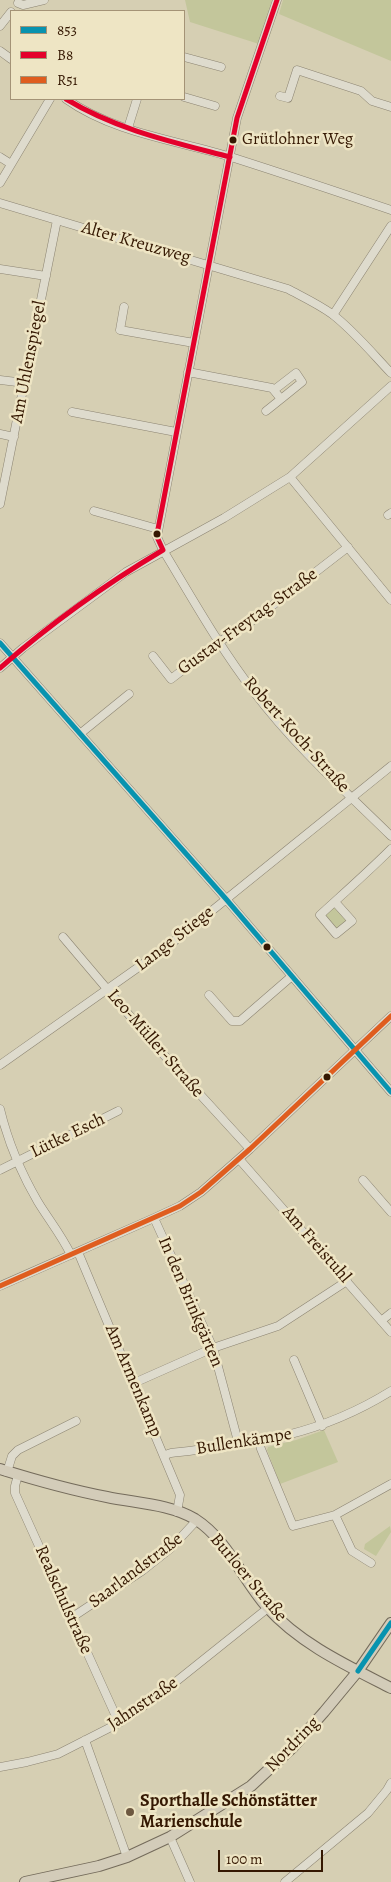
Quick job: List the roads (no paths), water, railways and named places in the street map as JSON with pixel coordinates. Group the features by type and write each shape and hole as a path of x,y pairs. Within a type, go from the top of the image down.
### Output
{"main road":[{"name":"Burloer Straße","path":"4,1470 83,1492 177,1512 197,1520 218,1538 268,1608 288,1626 334,1658 391,1688"},
{"name":"Nordring","path":"25,1882 90,1868 127,1857 170,1837 232,1799 270,1771 293,1747 358,1671 391,1623"}],"street":[{"path":"18,2 23,5 44,0"},
{"path":"163,550 157,537 158,528 238,118 245,92 277,0"},
{"path":"0,26 10,14"},
{"path":"185,57 221,68"},
{"path":"280,96 288,98 297,70 361,92 372,101 391,107"},
{"path":"185,97 215,106"},
{"path":"0,183 49,100"},
{"path":"68,100 87,113 128,128 230,157 391,210"},
{"path":"128,128 137,100"},
{"path":"0,157 11,164"},
{"name":"Alter Kreuzweg","path":"0,203 288,289 334,315 391,373"},
{"name":"Am Uhlenspiegel","path":"0,504 57,220"},
{"path":"334,315 391,226"},
{"path":"0,269 46,276"},
{"path":"124,307 120,330 194,343"},
{"path":"188,372 272,388 281,399"},
{"path":"266,411 302,382 296,373 274,390"},
{"path":"0,380 25,384"},
{"path":"0,668 13,656 126,572 224,518 290,477 391,386"},
{"path":"72,412 176,432"},
{"path":"0,434 14,437"},
{"path":"290,477 391,600"},
{"path":"94,511 158,528"},
{"name":"Gustav-Freytag-Straße","path":"153,656 171,679 219,642 255,619 348,547"},
{"name":"Robert-Koch-Straße","path":"163,550 219,642 264,704 295,740 391,836"},
{"path":"0,643 226,899 391,1092"},
{"path":"81,733 129,694"},
{"name":"Lange Stiege","path":"0,1065 167,947 391,766"},
{"path":"335,902 391,849"},
{"name":"Leo-Müller-Straße","path":"63,937 152,1042 250,1149"},
{"path":"209,995 232,1021 240,1020 292,976"},
{"path":"0,1286 180,1206 201,1192 250,1149 391,1016"},
{"name":"Lütke Esch","path":"0,1109 17,1161 38,1201 67,1246 75,1253"},
{"name":"Lütke Esch","path":"17,1161 118,1112"},
{"name":"Am Freistuhl","path":"239,1159 391,1332"},
{"path":"0,1170 17,1161"},
{"path":"363,1180 391,1212"},
{"name":"In den Brinkgärten","path":"154,1218 213,1348 239,1445"},
{"name":"Am Armenkamp","path":"75,1253 134,1383 180,1494 177,1512"},
{"path":"134,1383 213,1348 278,1326 347,1281"},
{"path":"381,1321 391,1313"},
{"path":"294,1360 322,1426"},
{"name":"Bullenkämpe","path":"164,1455 289,1436 322,1426 372,1403 391,1390"},
{"name":"Burloer Straße","path":"4,1470 18,1450 76,1421"},
{"path":"259,1442 293,1526 335,1515 391,1484"},
{"name":"Realschulstraße","path":"18,1475 15,1493 119,1723"},
{"path":"335,1515 352,1551 371,1563"},
{"name":"Saarlandstraße","path":"71,1618 142,1571 171,1548 197,1520"},
{"name":"Jahnstraße","path":"0,1767 58,1754 119,1723 158,1696 268,1608"},
{"path":"85,1740 127,1857"},
{"path":"285,1882 368,1812 391,1783"},
{"path":"170,1837 190,1882"}],"place":[{"name":"Grütlohner Weg","path":"233,140"},
{"name":"Sporthalle Schönstätter Marienschule","path":"130,1812"}]}
